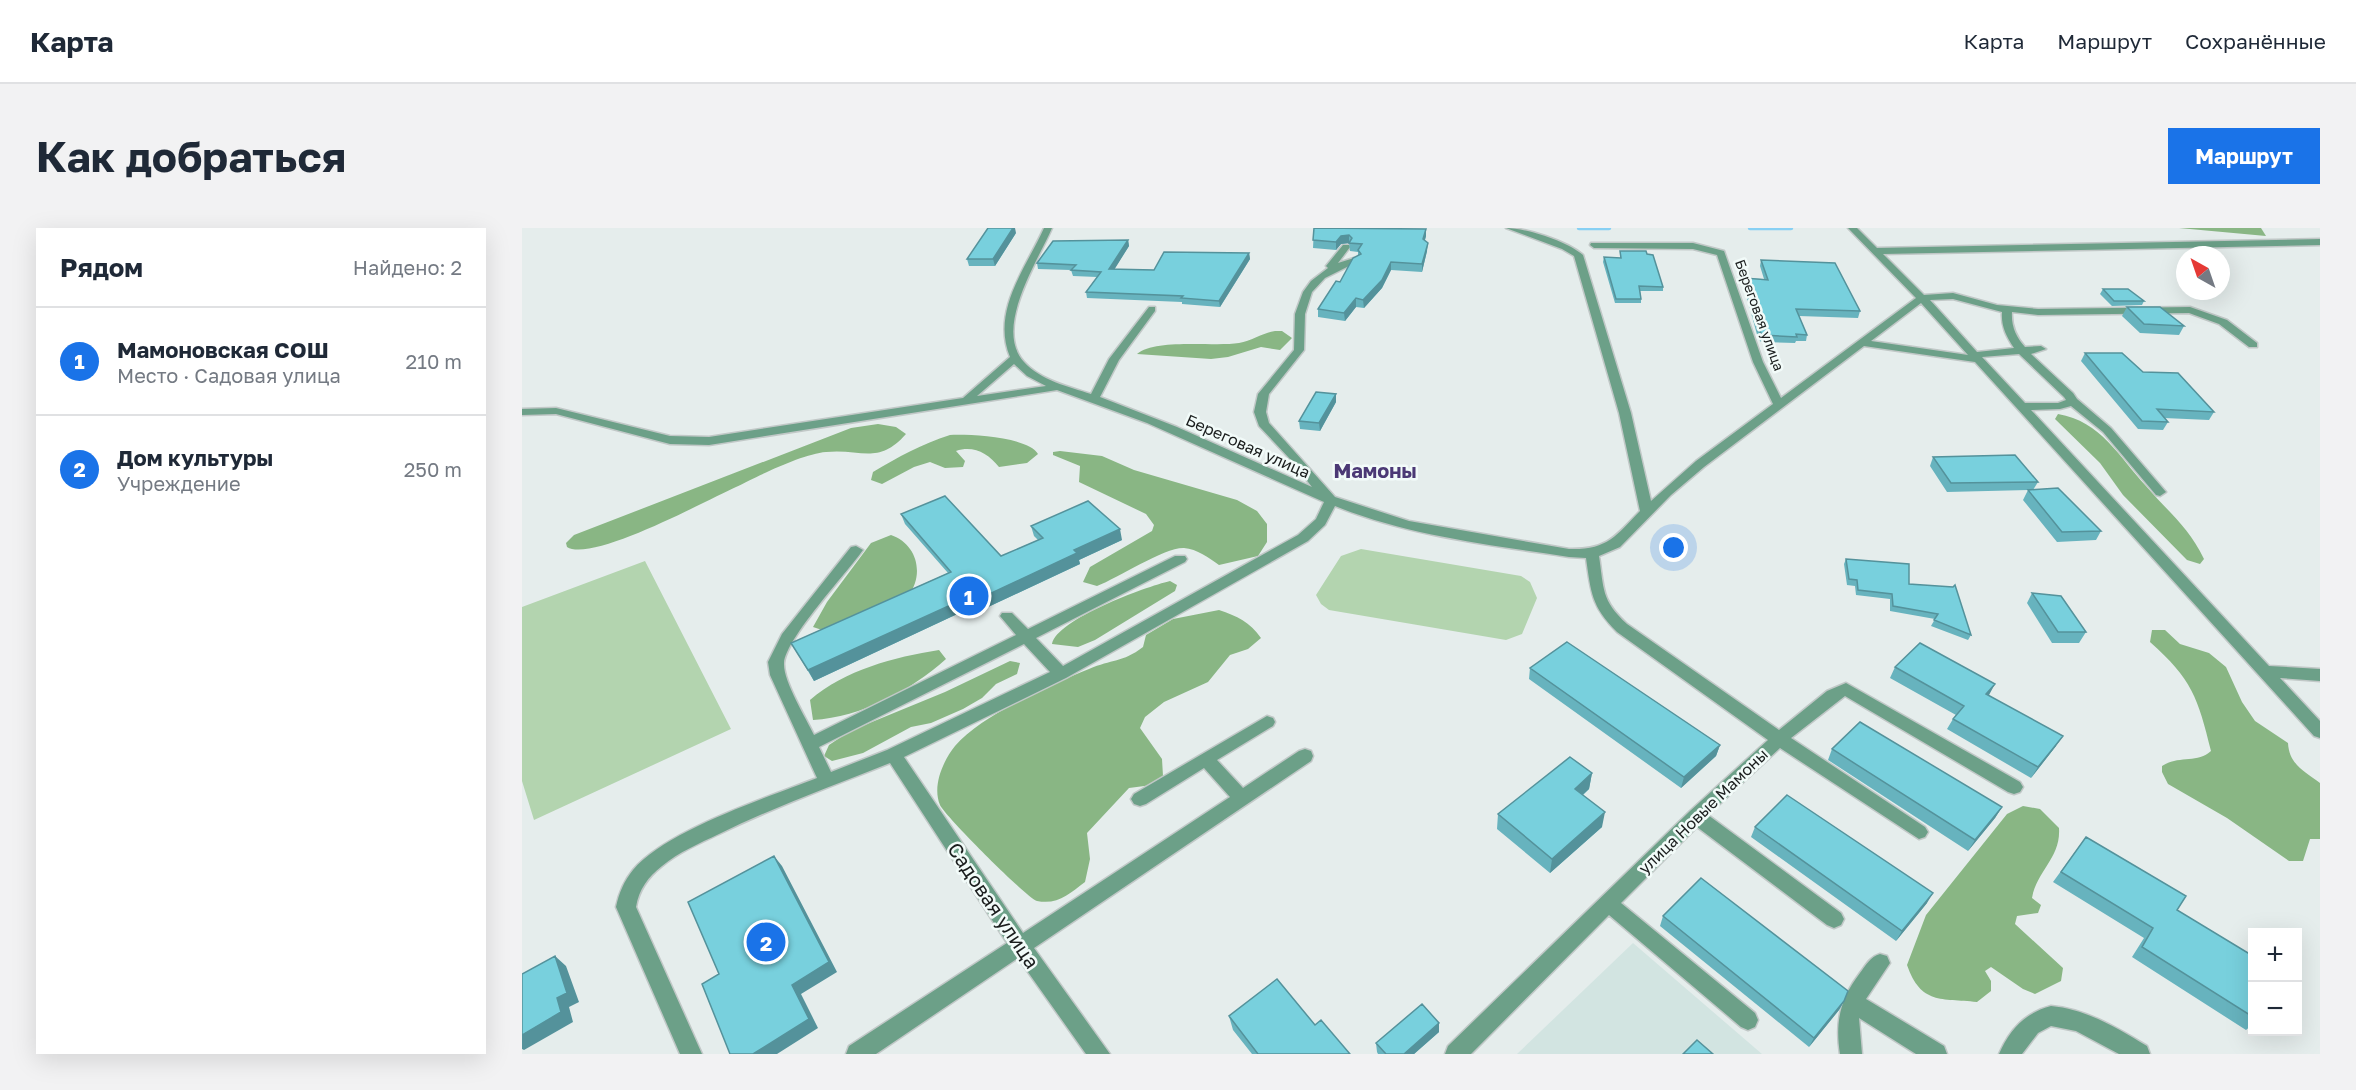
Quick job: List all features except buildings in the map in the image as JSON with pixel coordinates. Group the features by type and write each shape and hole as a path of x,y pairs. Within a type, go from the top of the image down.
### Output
{"street":[{"path":"965,400 1015,358 1011,341 1013,304 1048,228"},
{"path":"1510,228 1565,247 1578,255 1625,413 1647,513"},
{"path":"1852,228 1922,298 2320,732"},
{"path":"1874,251 2320,242"},
{"path":"2284,243 2320,247"},
{"name":"Береговая улица","path":"1594,244 1693,246 1720,253 1758,362 1779,405"},
{"path":"691,1054 626,907 629,892 640,875 657,859 683,843 736,817 893,754 1061,674 1303,538 1323,520 1330,502 1294,456 1263,424 1260,412 1264,394 1296,356 1300,342 1298,327 1306,296 1320,275 1336,262 1346,247"},
{"path":"1327,270 1354,261"},
{"path":"1592,554 1616,544 1700,464 1922,298 1953,296 2007,310 2092,313 2190,310 2223,322 2253,345"},
{"path":"1094,399 1114,359 1152,309"},
{"path":"2007,310 2009,332 2022,351 2069,395 2072,401 2107,430 2160,492"},
{"path":"1863,343 1975,357 2041,349"},
{"name":"Береговая улица","path":"1015,358 1027,370 1058,387 1094,399 1213,447 1330,502 1417,527 1592,554"},
{"path":"522,412 556,411 648,436 670,440 710,441 1058,387"},
{"path":"2021,407 2060,406 2072,401"},
{"path":"827,782 778,675 776,662 787,638 856,550"},
{"name":"улица Новые Мамоны","path":"1456,1054 1696,816 1779,739 1622,628 1606,614 1595,593 1592,554"},
{"path":"811,744 1180,559"},
{"path":"1007,616 1061,674"},
{"path":"2263,671 2320,675"},
{"path":"1919,832 1779,739 1833,695 1846,689 2014,787"},
{"path":"1140,799 1267,722"},
{"name":"Садовая улица","path":"893,754 1020,945 1099,1054"},
{"path":"857,1054 1305,756"},
{"path":"1206,759 1242,798"},
{"path":"1696,816 1834,919"},
{"path":"1608,903 1748,1020"},
{"path":"1851,1054 1845,1028 1852,1002 1880,963"},
{"path":"1852,1002 1936,1054"},
{"path":"2010,1054 2032,1025 2050,1016 2096,1029 2139,1054"}],"shaded area":[{"path":"1633,943 1762,1054 1517,1054"}],"green space":[{"path":"2179,228 2261,228 2266,236"},
{"path":"1275,331 1282,331 1292,338 1280,350 1261,347 1228,357 1211,359 1137,354 1158,346 1239,343"},
{"path":"2058,414 2086,424 2108,442 2191,537 2204,559 2200,564 2187,560 2123,495 2100,463 2055,419"},
{"path":"878,424 896,427 906,434 896,444 877,453 826,452 793,461 624,538 580,550 567,547 566,543 574,535 851,428"},
{"path":"950,435 1011,440 1032,448 1038,454 1027,463 999,467 980,452 962,449 956,451 965,461 963,467 945,468 930,462 914,467 882,484 871,480 873,472 892,461"},
{"path":"1053,452 1102,456 1134,470 1237,500 1257,511 1267,524 1267,542 1258,556 1219,565 1194,550 1176,549 1154,557 1097,586 1083,582 1090,567 1152,531 1154,525 1146,514 1079,482 1080,466 1053,455"},
{"path":"891,535 907,545 916,561 916,578 908,596 822,630 813,627 827,602 871,543"},
{"path":"1361,549 1521,576 1530,582 1537,598 1522,634 1506,640 1329,610 1321,604 1316,595 1341,556"},
{"path":"645,561 731,729 534,820 522,781 522,607"},
{"path":"1170,581 1177,585 1175,591 1095,640 1078,647 1052,644 1057,634 1085,615 1123,597"},
{"path":"1219,610 1243,620 1261,638 1248,649 1230,655 1208,682 1164,702 1145,717 1140,728 1162,759 1163,776 1152,785 1129,788 1087,833 1090,859 1085,882 1057,900 1037,901 987,856 940,805 938,782 951,752 967,734 1018,701 1074,675 1129,656 1143,647 1146,635 1173,619"},
{"path":"2152,630 2165,630 2180,644 2209,653 2226,667 2242,702 2255,721 2288,743 2294,762 2320,783 2320,839 2310,839 2303,861 2289,861 2227,818 2168,784 2162,772 2162,766 2174,761 2200,757 2211,751 2197,703 2175,667 2150,642"},
{"path":"939,650 946,659 901,692 849,714 813,720 810,700 839,681 871,666"},
{"path":"1010,661 1020,663 1017,674 996,684 982,698 963,709 931,723 911,727 863,753 832,761 824,756 829,745 850,731 945,692"},
{"path":"2023,806 2040,809 2059,828 2059,838 2053,856 2039,879 2032,898 2041,905 2038,913 2017,916 2015,924 2063,968 2061,981 2035,994 2023,989 1991,967 1985,971 1991,981 1991,991 1977,1002 1934,997 1919,987 1907,965 1926,915 2007,814"}],"waterway":[{"path":"1579,228 1609,228"},
{"path":"1750,228 1791,228"}],"place":[{"name":"Мамоновская СОШ","path":"969,596"},
{"name":"Дом культуры","path":"766,942"}],"district":[{"name":"Мамоны","path":"1375,470"}]}
